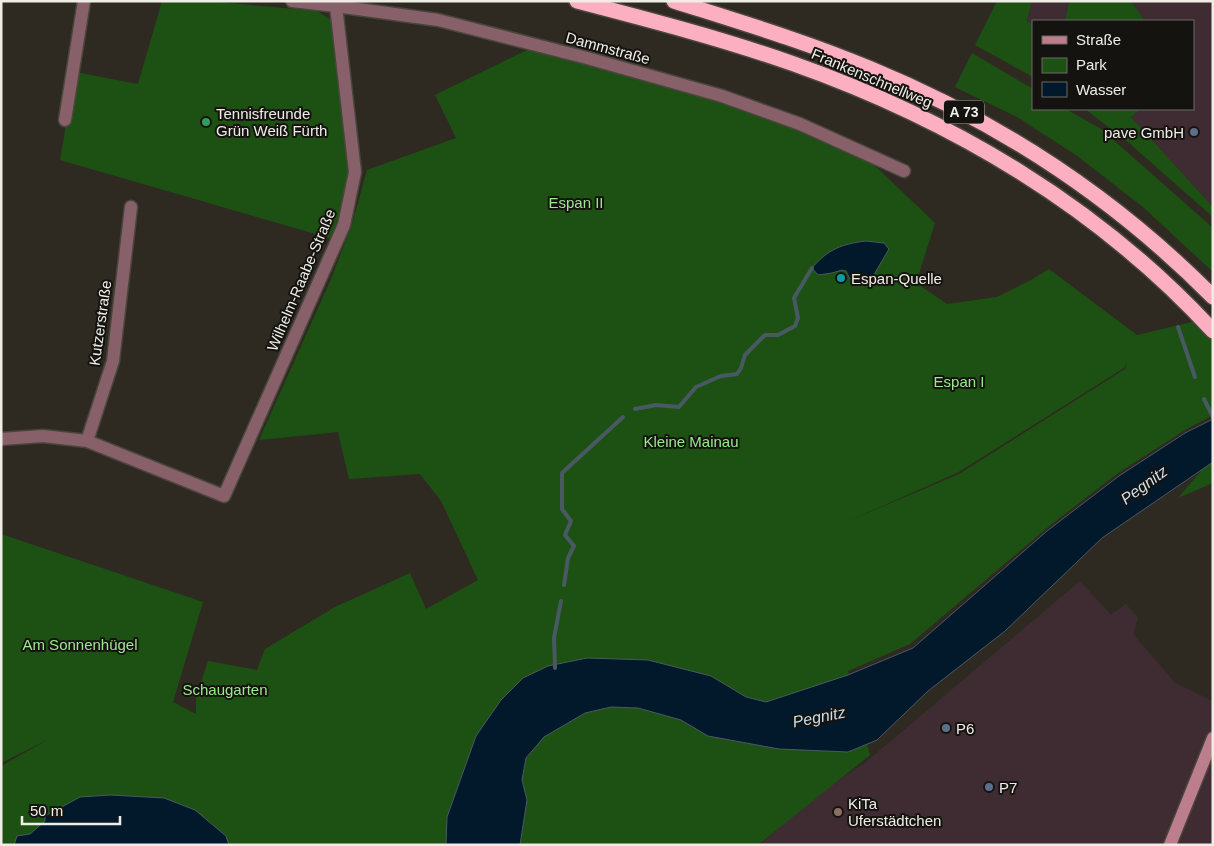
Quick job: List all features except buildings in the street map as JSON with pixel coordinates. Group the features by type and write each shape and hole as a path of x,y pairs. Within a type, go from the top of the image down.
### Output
{"highway":[{"name":"Frankenschnellweg","path":"577,1 712,38 795,65 892,104 939,126 1013,167 1074,208 1141,262 1213,331"},
{"name":"Frankenschnellweg","path":"674,1 802,42 872,69 970,116 1072,178 1113,208 1162,248 1213,297"}],"main road":[{"path":"1170,845 1213,738"}],"street":[{"path":"65,120 84,1"},
{"name":"Dammstraße","path":"292,1 438,20 586,58 722,96 800,124 904,171"},
{"name":"Wilhelm-Raabe-Straße","path":"87,441 224,496 344,225 356,172 336,6"},
{"name":"Kutzerstraße","path":"87,441 113,361 131,207"},
{"path":"1,439 43,436 87,441"}],"shaded area":[{"path":"1032,1 1069,1 1065,20 1032,20 1032,24 1027,21"},
{"path":"1131,1 1213,1 1213,207 1131,117 1140,110 1194,110 1194,20 1144,20"},
{"path":"1080,581 1111,615 1126,604 1138,618 1133,634 1175,683 1213,701 1213,845 760,845 786,821 830,786 865,763"}],"green space":[{"name":"Tennisfreunde Grün Weiß Fürth","path":"162,1 208,1 317,11 334,22 350,172 341,221 333,239 60,160 75,72 138,84"},
{"path":"997,1 1032,1 1027,21 1032,24 1032,76 975,45"},
{"path":"1069,1 1131,1 1144,20 1065,20"},
{"path":"531,48 697,95 773,120 872,163 935,223 916,283 947,304 997,297 1049,269 1137,335 1213,317 1213,415 1185,430 1118,473 1048,527 910,644 848,671 870,755 758,845 1,845 1,766 49,739 1,763 1,534 203,602 173,702 196,714 196,697 208,661 257,670 265,649 335,607 410,573 426,609 478,580 441,501 420,474 349,479 338,432 259,440 331,279 352,224 367,170 456,138 435,95","holes":["1127,362 1125,369 959,474 844,523 957,473 1124,368"]},
{"path":"972,53 1032,88 1032,110 1068,110 1101,129 1213,228 1213,272 1143,207 1076,155 1017,117 955,87"},
{"path":"1086,110 1140,110 1131,117 1213,207 1213,217 1129,143"},
{"path":"1213,461 1213,483 1178,498 1206,465"}],"water":[{"path":"866,241 884,243 889,249 872,278 865,283 850,279 846,271 842,270 818,275 812,268 824,256 836,248"},
{"name":"Pegnitz","path":"1213,419 1213,462 1102,538 1005,631 928,691 877,740 848,752 779,749 708,736 681,720 638,708 611,707 585,713 544,737 526,758 522,780 527,800 520,845 446,845 447,817 476,736 501,700 523,678 548,666 587,658 648,660 711,676 746,697 766,702 848,675 913,648 1047,531 1119,476 1185,433"},
{"path":"110,795 164,798 195,810 226,836 229,845 14,845 17,836 30,834 45,821 45,816 80,797"}],"waterway":[{"path":"635,409 656,405 679,407 696,387 721,376 737,374 745,355 765,335 778,335 795,326 798,318 794,298 812,268"},
{"path":"1178,327 1195,377"},
{"path":"1204,399 1213,417"},
{"path":"564,585 568,558 574,546 565,535 571,521 562,509 562,473 623,417"},
{"path":"555,668 554,638 561,601"}],"place":[{"name":"Tennisfreunde Grün Weiß Fürth","path":"206,122"},
{"name":"pave GmbH","path":"1194,132"},
{"name":"Espan-Quelle","path":"841,278"},
{"name":"P6","path":"946,728"},
{"name":"P7","path":"989,787"},
{"name":"KiTa Uferstädtchen","path":"838,812"}],"park label":[{"name":"Espan II","path":"576,202"},
{"name":"Espan I","path":"959,381"},
{"name":"Kleine Mainau","path":"691,441"},
{"name":"Am Sonnenhügel","path":"80,644"},
{"name":"Schaugarten","path":"225,689"}]}
